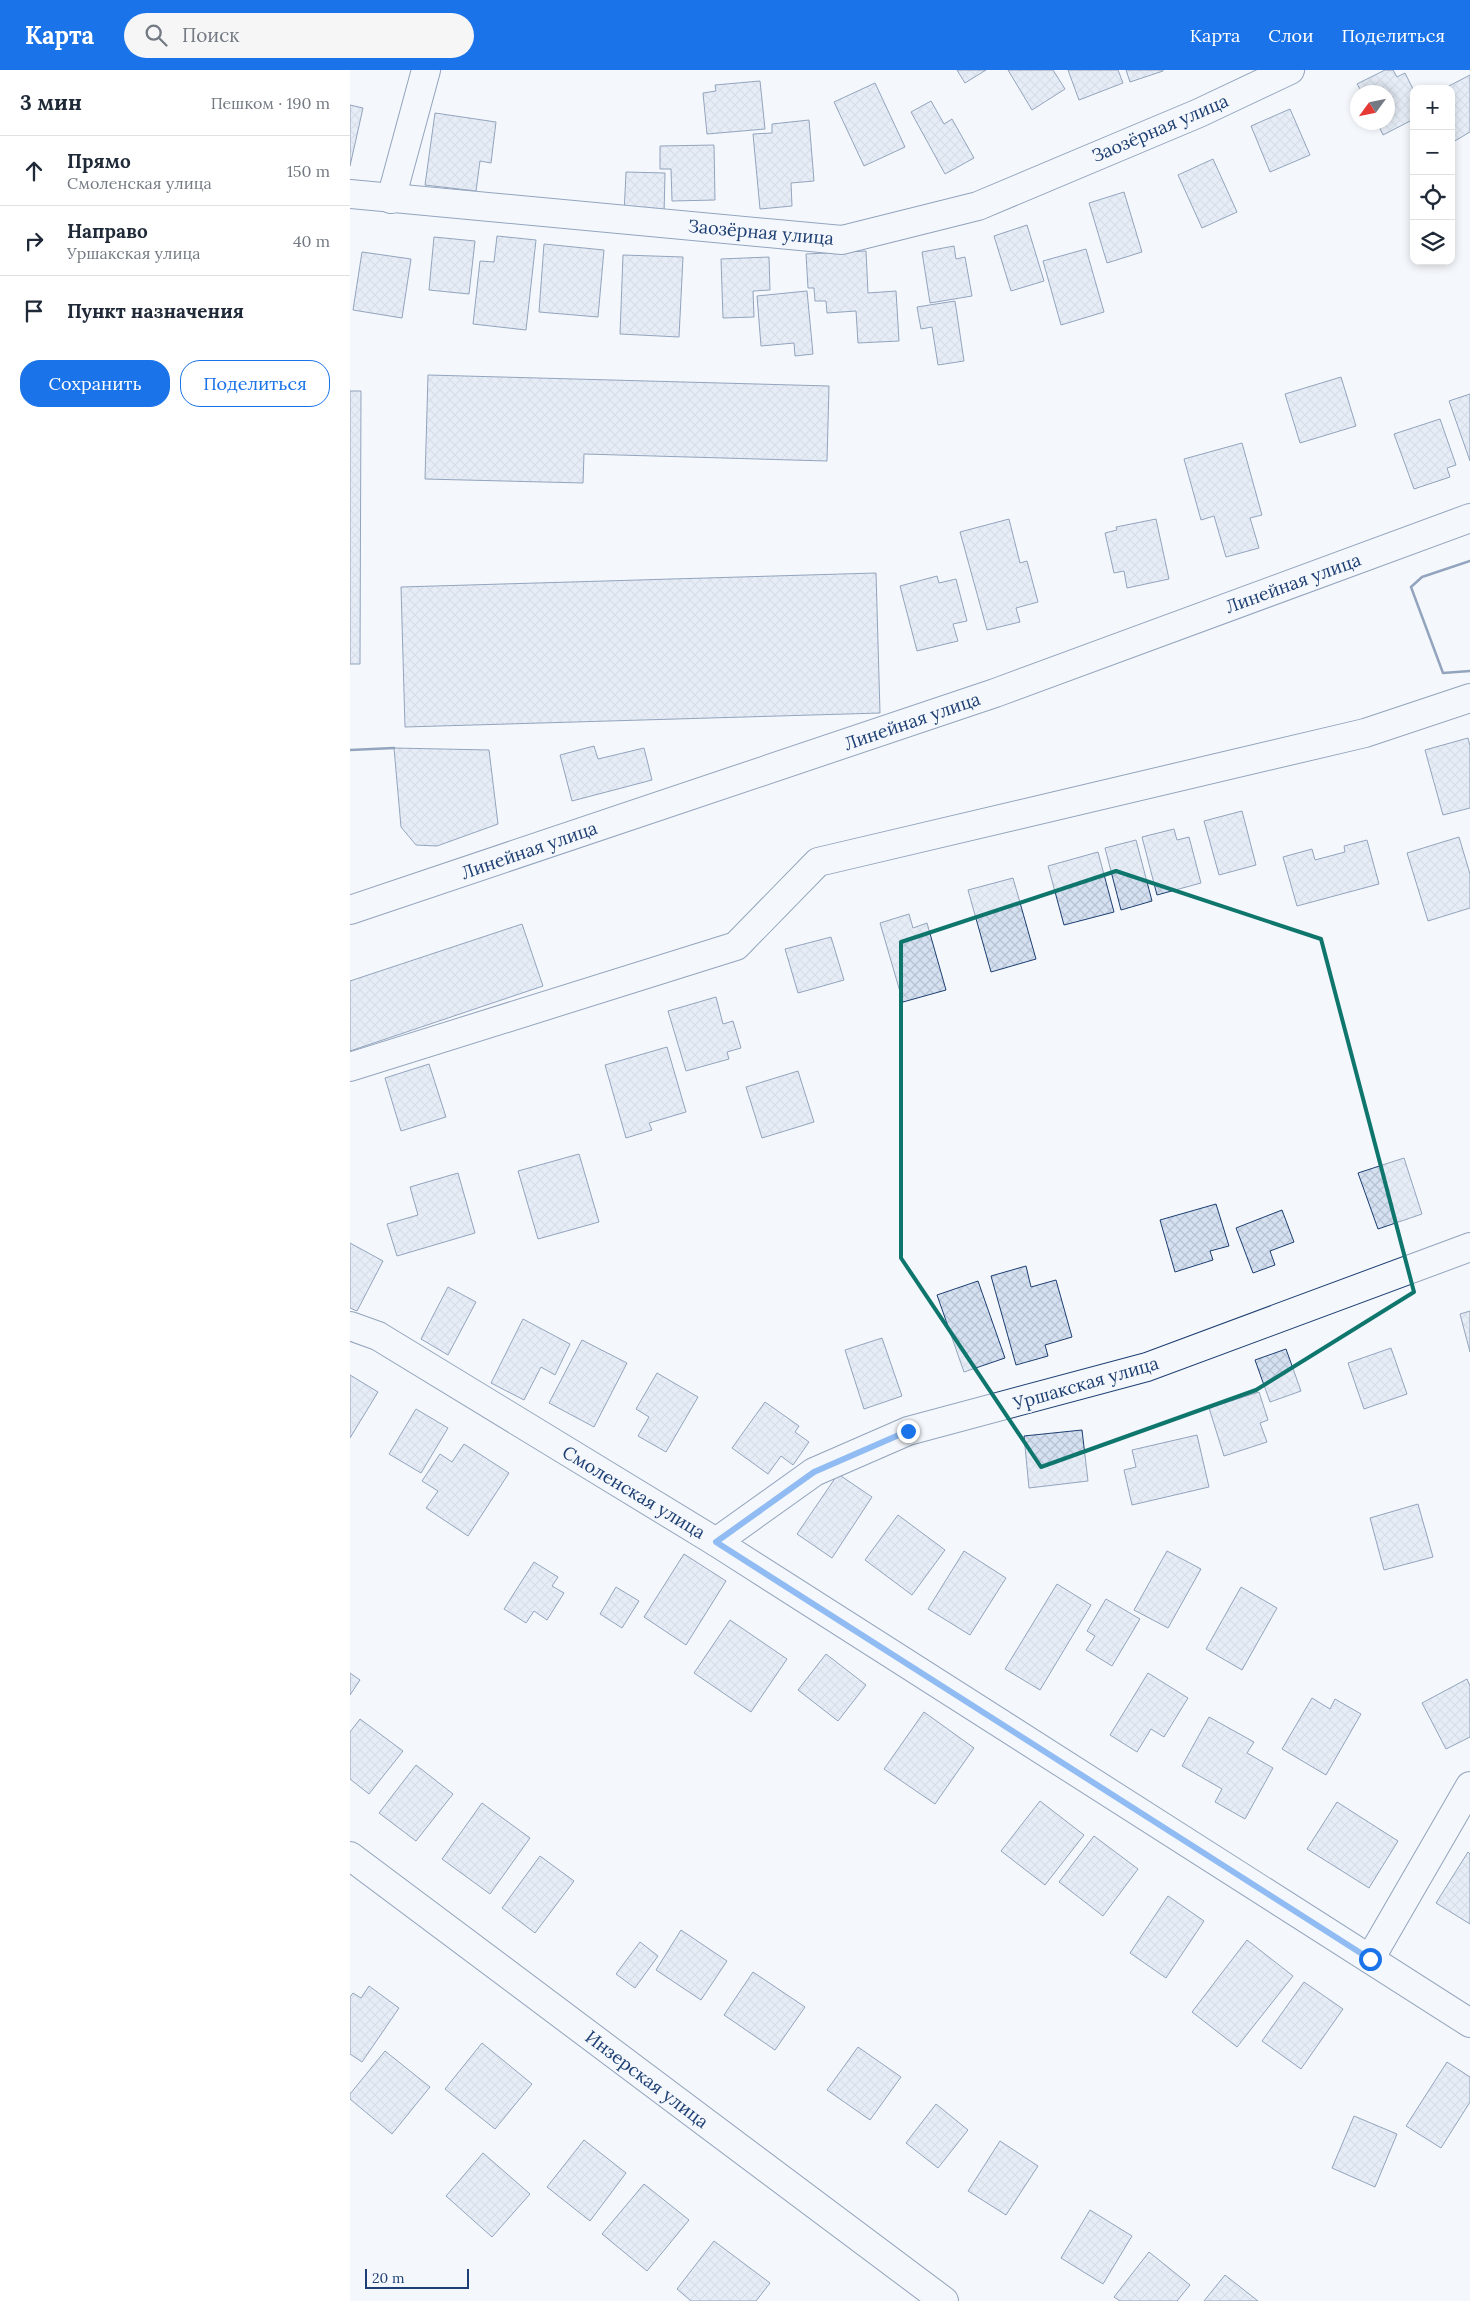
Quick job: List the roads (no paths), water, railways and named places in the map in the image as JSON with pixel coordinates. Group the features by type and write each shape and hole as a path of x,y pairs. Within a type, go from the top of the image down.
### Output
{"street":[{"path":"391,199 426,70"},
{"name":"Заозёрная улица","path":"350,194 842,240 978,206 1199,113 1290,70"},
{"name":"Линейная улица","path":"350,910 995,693 1470,518"},
{"path":"350,1067 736,946 818,862 1365,733 1470,698"},
{"name":"Уршакская улица","path":"716,1542 814,1472 908,1431 1147,1367 1470,1247"},
{"name":"Смоленская улица","path":"350,1326 378,1336 716,1542 1470,2022"},
{"path":"1370,1959 1470,1786"},
{"name":"Инзерская улица","path":"350,1856 944,2301"}]}
